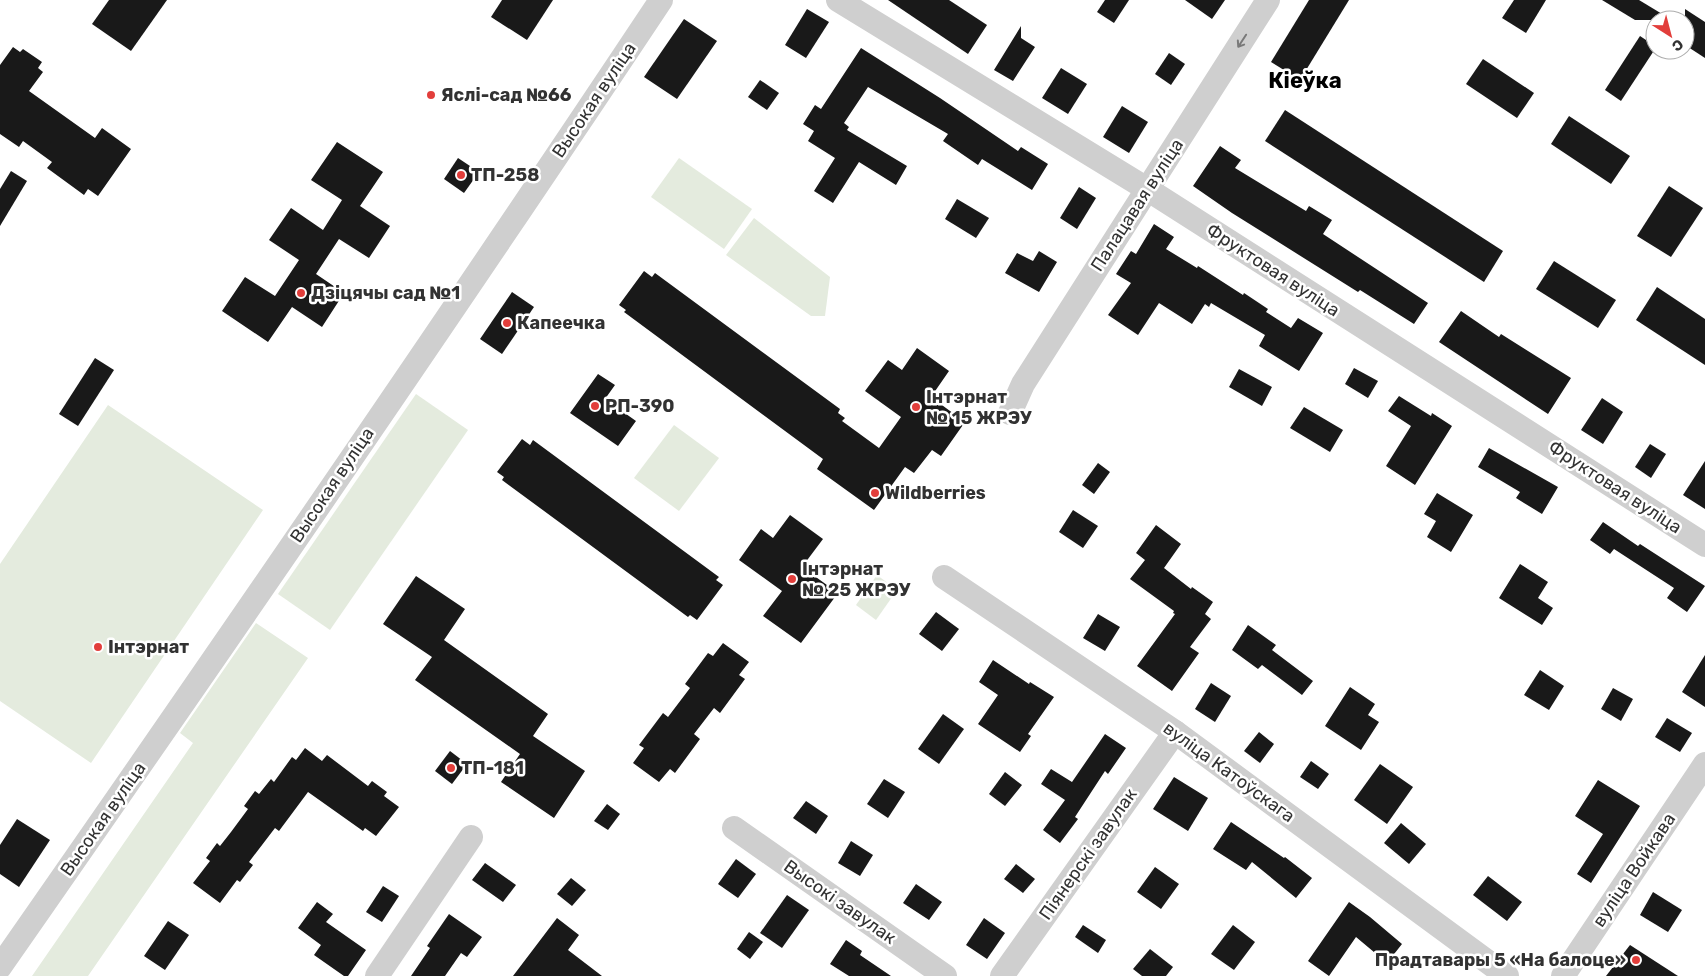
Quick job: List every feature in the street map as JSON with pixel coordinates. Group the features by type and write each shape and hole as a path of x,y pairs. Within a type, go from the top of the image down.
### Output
{"street":[{"name":"Высокая вуліца","path":"0,967 547,171 661,0"},
{"name":"Фруктовая вуліца","path":"838,0 1147,189 1705,545"},
{"name":"Палацавая вуліца","path":"1010,413 1022,384 1268,0"},
{"name":"вуліца Катоўскага","path":"944,577 1175,732 1507,976"},
{"name":"Піянерскі завулак","path":"1002,976 1175,732"},
{"name":"вуліца Войкава","path":"1563,976 1705,764"},
{"name":"Высокі завулак","path":"734,828 945,976"},
{"path":"377,976 471,837"}],"shaded area":[{"path":"679,158 752,209 724,249 651,197"},
{"path":"754,218 830,277 825,316 811,316 726,255"},
{"path":"416,394 468,430 330,630 278,594"},
{"path":"108,405 263,510 91,763 0,701 0,564"},
{"path":"674,425 719,458 679,511 634,478"},
{"path":"877,575 897,590 876,620 856,605"},
{"path":"256,623 308,658 88,976 32,976 193,743 180,733"}],"building":[{"path":"109,0 167,0 131,51 92,24"},
{"path":"502,0 553,0 527,40 491,17"},
{"path":"888,0 949,0 987,25 968,54"},
{"path":"1105,0 1129,0 1114,23 1097,12"},
{"path":"1185,0 1225,0 1212,19"},
{"path":"1309,0 1349,0 1300,80 1271,62"},
{"path":"1514,0 1546,0 1526,33 1502,18"},
{"path":"1602,0 1639,0 1656,10 1645,10 1645,20 1635,20"},
{"path":"807,9 829,22 806,58 785,45"},
{"path":"1695,16 1705,22 1705,58 1695,52"},
{"path":"684,19 717,41 677,99 644,77"},
{"path":"1021,26 1021,38 1035,47 1013,81 994,70"},
{"path":"1640,36 1645,39 1645,60 1648,60 1621,101 1605,90"},
{"path":"13,47 20,52 23,49 42,62 38,68 43,72 29,91 95,138 102,128 131,149 98,196 88,189 84,195 47,168 52,162 23,141 19,147 0,134 0,65"},
{"path":"861,48 940,98 1018,151 1021,147 1048,164 1032,190 982,159 978,165 943,141 948,134 868,87 844,123 849,127 847,130 907,166 896,185 859,162 833,203 814,191 835,158 808,141 814,131 803,124 815,105 821,109"},
{"path":"1169,53 1185,64 1171,85 1155,74"},
{"path":"1483,59 1534,93 1517,118 1466,84"},
{"path":"1061,68 1087,84 1068,114 1042,98"},
{"path":"760,80 779,93 767,110 748,97"},
{"path":"1122,106 1148,122 1129,153 1103,137"},
{"path":"1285,110 1503,251 1484,282 1265,141"},
{"path":"1569,116 1630,156 1611,184 1551,144"},
{"path":"337,142 383,172 360,206 390,226 369,258 339,239 316,274 344,293 322,327 292,307 268,342 222,311 245,277 275,296 299,260 269,240 291,208 323,230 342,200 311,180"},
{"path":"1220,146 1241,160 1235,168 1306,211 1309,206 1332,220 1323,234 1428,303 1414,324 1360,290 1358,292 1232,213 1193,186"},
{"name":"ТП-258","path":"458,158 479,172 464,193 444,179"},
{"path":"11,171 27,181 0,226 0,189"},
{"path":"1669,186 1703,208 1671,257 1637,236"},
{"path":"1079,187 1096,198 1077,229 1060,218"},
{"path":"957,199 989,218 976,238 945,219"},
{"path":"1154,224 1174,237 1166,249 1197,268 1198,266 1243,295 1244,293 1268,309 1266,312 1291,328 1298,318 1323,333 1299,371 1259,346 1265,335 1211,303 1209,307 1205,304 1192,324 1159,303 1138,335 1108,315 1131,283 1116,274 1131,251 1136,254"},
{"path":"1039,251 1057,262 1039,292 1005,273 1017,253 1033,261"},
{"path":"1554,261 1616,300 1598,328 1536,289"},
{"path":"644,271 652,277 655,273 840,409 838,413 845,418 842,421 879,448 901,417 865,391 888,360 902,370 917,348 949,371 931,397 965,422 941,456 932,450 914,473 905,467 874,510 817,469 823,459 624,312 626,310 619,305"},
{"path":"1657,287 1705,319 1705,365 1636,320"},
{"name":"Капеечка","path":"512,292 534,307 502,354 480,339"},
{"path":"1461,311 1499,337 1501,334 1571,378 1548,414 1439,342"},
{"path":"95,358 114,370 78,426 59,414"},
{"path":"1354,368 1378,381 1368,398 1345,384"},
{"path":"1239,369 1272,387 1262,406 1229,387"},
{"name":"РП-390","path":"598,374 615,385 605,399 636,421 618,446 570,413"},
{"path":"1399,396 1431,416 1432,413 1452,426 1415,485 1386,466 1411,426 1388,411"},
{"path":"1602,398 1623,412 1603,444 1581,430"},
{"path":"1304,407 1343,430 1330,452 1290,428"},
{"path":"522,439 530,445 533,440 719,577 716,580 723,585 697,620 690,615 688,617 502,480 504,477 497,472"},
{"path":"1650,444 1666,454 1651,478 1635,467"},
{"path":"1489,448 1558,487 1542,514 1516,498 1520,492 1478,467"},
{"path":"1705,461 1705,509 1683,495"},
{"path":"1098,463 1110,472 1094,494 1082,485"},
{"path":"1437,493 1473,515 1451,552 1427,537 1436,521 1424,514"},
{"path":"1073,510 1098,526 1083,548 1059,532"},
{"name":"Інтэрнат № 25 ЖРЭУ","path":"790,515 823,539 802,567 838,593 801,643 763,616 782,591 739,560 761,529 773,538"},
{"path":"1603,522 1638,546 1640,544 1705,586 1687,612 1667,598 1674,588 1614,549 1610,554 1590,540"},
{"path":"1156,525 1181,544 1164,568 1191,589 1192,587 1213,602 1205,614 1211,619 1190,647 1199,653 1172,691 1137,666 1175,614 1173,613 1174,611 1130,579 1145,560 1136,553"},
{"path":"1520,564 1548,582 1538,598 1553,608 1542,625 1499,598"},
{"path":"416,576 465,609 444,640 548,714 533,736 585,771 554,818 501,782 520,754 415,680 432,657 383,624"},
{"path":"936,612 959,629 942,651 919,634"},
{"path":"1098,614 1120,627 1105,651 1083,638"},
{"path":"1248,625 1276,645 1272,650 1313,681 1302,695 1262,665 1258,669 1232,650"},
{"path":"723,643 749,662 739,675 745,679 720,713 714,708 694,734 700,739 675,773 670,769 659,782 633,763 644,748 639,745 663,713 668,717 690,688 685,684 708,653 713,656"},
{"path":"1705,655 1705,707 1682,692"},
{"path":"993,660 1029,684 1030,682 1054,697 1028,734 1031,736 1020,752 978,724 998,695 979,682"},
{"path":"1540,670 1564,686 1549,710 1524,695"},
{"path":"1211,683 1231,696 1215,722 1195,709"},
{"path":"1350,687 1375,704 1368,715 1379,722 1361,750 1325,726"},
{"path":"1613,688 1633,699 1621,721 1601,709"},
{"path":"943,714 964,729 939,764 918,749"},
{"path":"1667,718 1692,733 1680,752 1655,737"},
{"path":"1259,732 1274,744 1260,763 1244,751"},
{"path":"1105,734 1126,748 1108,774 1105,771 1075,817 1078,819 1060,843 1043,830 1065,800 1041,784 1051,769 1072,782"},
{"path":"305,748 322,761 327,755 368,786 372,781 387,792 384,796 399,807 376,836 365,828 363,831 308,792 279,831 275,828 249,862 253,865 240,882 237,880 220,903 193,883 210,861 206,858 217,843 220,846 248,809 244,806 255,791 259,794 271,779 274,782 292,757 296,760"},
{"name":"ТП-181","path":"450,751 467,764 452,784 435,771"},
{"path":"1311,761 1329,774 1318,789 1300,777"},
{"path":"1380,764 1413,787 1387,824 1354,800"},
{"path":"1005,772 1022,785 1005,806 989,794"},
{"path":"1174,777 1208,798 1188,831 1153,809"},
{"path":"884,779 905,792 888,818 867,804"},
{"path":"1598,780 1640,806 1591,883 1577,874 1603,834 1575,816"},
{"path":"806,801 828,816 816,834 793,818"},
{"path":"607,804 620,814 608,830 594,821"},
{"path":"17,819 50,840 19,887 0,874 0,845"},
{"path":"1231,822 1285,857 1312,878 1296,898 1252,862 1246,870 1213,849"},
{"path":"1401,823 1426,844 1409,864 1384,843"},
{"path":"851,841 873,855 860,876 838,863"},
{"path":"736,859 756,874 738,898 718,884"},
{"path":"485,863 516,885 503,902 472,880"},
{"path":"1016,864 1035,879 1023,893 1004,879"},
{"path":"1155,867 1179,884 1161,909 1137,892"},
{"path":"1488,876 1522,902 1507,921 1473,895"},
{"path":"571,878 586,890 572,906 557,894"},
{"path":"916,884 942,902 929,920 903,903"},
{"path":"383,886 399,896 382,922 366,912"},
{"path":"1653,892 1682,910 1668,932 1640,915"},
{"path":"787,895 809,910 782,948 760,933"},
{"path":"317,902 333,914 326,922 366,950 348,976 344,976 314,955 321,945 298,928"},
{"path":"1349,902 1402,944 1387,963 1356,937 1329,976 1308,961"},
{"path":"449,914 482,937 467,957 461,953 445,976 411,976 430,948 427,946"},
{"path":"557,918 579,935 568,950 602,976 513,976"},
{"path":"984,918 1005,933 987,959 966,945"},
{"path":"168,921 189,935 165,970 144,956"},
{"path":"1083,925 1106,940 1098,953 1075,937"},
{"path":"1233,925 1255,942 1234,970 1211,954"},
{"path":"749,932 763,942 750,959 737,949"},
{"path":"846,940 862,951 860,955 891,976 849,976 830,964"},
{"name":"Прадтавары 5 «На балоце»","path":"1630,945 1678,976 1606,976"},
{"path":"1150,949 1173,967 1166,976 1142,976 1133,969"}],"place":[{"name":"Яслі-сад №66","path":"431,95"},
{"name":"ТП-258","path":"461,175"},
{"name":"Дзіцячы сад №1","path":"301,293"},
{"name":"Капеечка","path":"507,323"},
{"name":"РП-390","path":"595,406"},
{"name":"Інтэрнат № 15 ЖРЭУ","path":"916,407"},
{"name":"Wildberries","path":"875,493"},
{"name":"Інтэрнат № 25 ЖРЭУ","path":"792,579"},
{"name":"Інтэрнат","path":"98,647"},
{"name":"ТП-181","path":"451,768"},
{"name":"Прадтавары 5 «На балоце»","path":"1636,960"}],"district":[{"name":"Кіеўка","path":"1305,80"}]}
